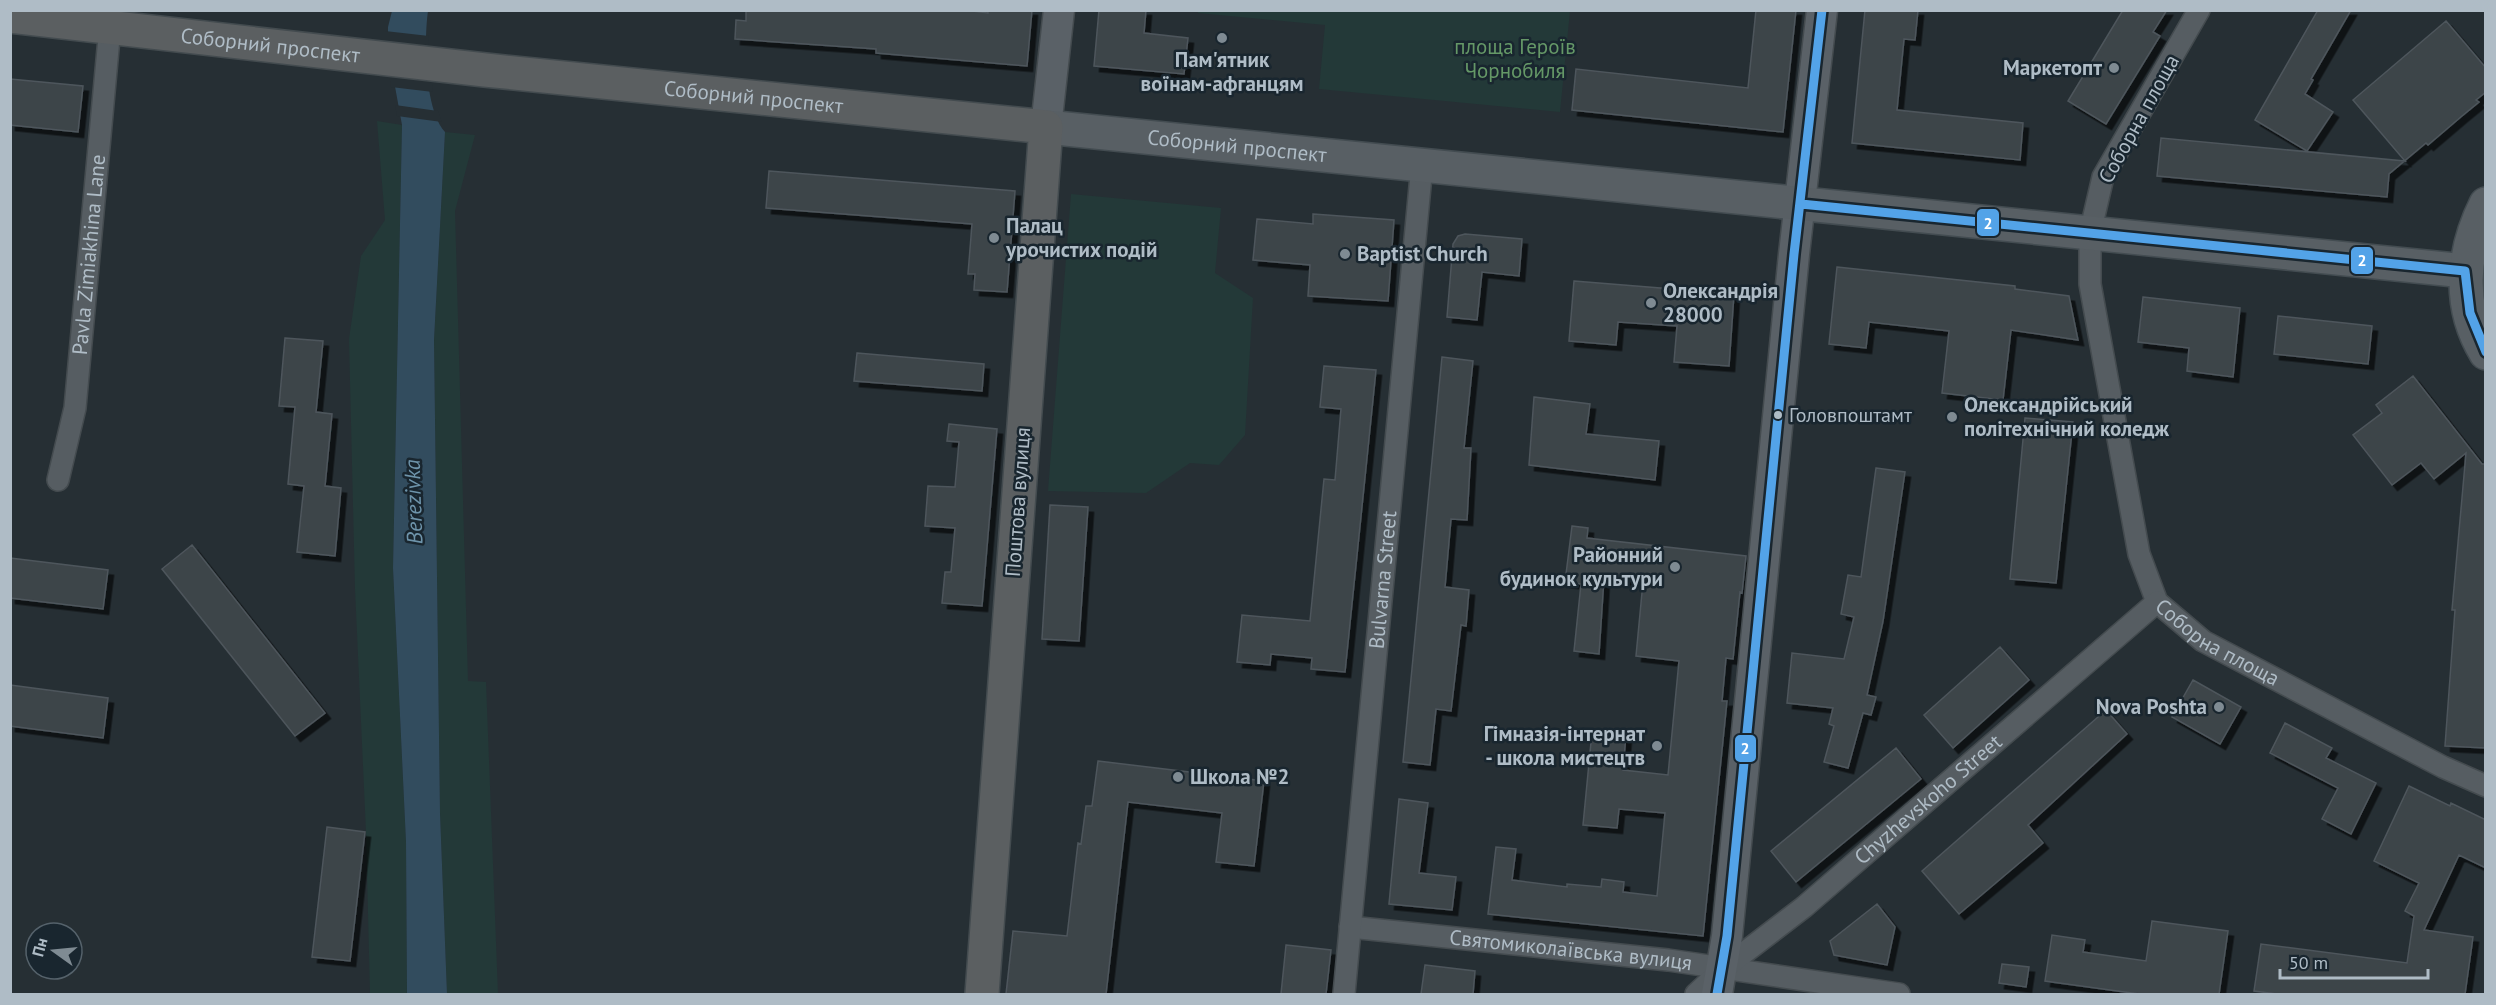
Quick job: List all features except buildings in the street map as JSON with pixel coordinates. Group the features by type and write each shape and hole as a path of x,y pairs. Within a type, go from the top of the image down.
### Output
{"highway":[{"name":"Соборний проспект","path":"10,16 485,70 1046,127"},
{"name":"Поштова вулиця","path":"982,994 1046,127"}],"main road":[{"name":"Соборний проспект","path":"1046,127 2465,271"},
{"path":"2486,204 2477,221 2465,271 2470,321 2486,353"}],"street":[{"name":"Поштова вулиця","path":"1046,127 1059,10"},
{"path":"1720,982 1822,10"},
{"name":"Соборна площа","path":"2199,10 2103,177 2090,233 2090,284 2139,554 2157,602 2203,641 2443,767 2486,786"},
{"name":"Pavla Zimiakhina Lane","path":"58,480 75,408 110,27"},
{"name":"Bulvarna Street","path":"1344,994 1422,165"},
{"name":"Chyzhevskoho Street","path":"1696,994 1720,982 2157,602"},
{"name":"Святомиколаївська вулиця","path":"1350,927 1668,960 1720,982 1899,994"}],"green space":[{"name":"площа Героїв Чорнобиля","path":"1198,10 1570,11 1560,112 1319,89 1325,25 1198,13"},
{"path":"377,121 402,125 393,568 406,842 407,994 370,994 366,832 355,589 349,339 361,256 385,220"},
{"path":"445,132 475,135 455,211 468,681 486,682 498,994 447,994 440,813 434,340"},
{"path":"1071,194 1221,208 1215,273 1253,298 1245,435 1219,465 1190,463 1146,493 1048,491"}],"water":[{"name":"Berezivka","path":"392,11 428,11 426,56 429,91 438,121 445,132 434,340 440,813 447,994 407,994 406,842 393,568 402,125 388,48 388,27"}],"pier":[{"path":"385,31 429,36 428,49 433,92 391,87 385,49"},
{"path":"395,105 438,111 442,122 397,116"}],"transit line":[{"name":"2","path":"1717,994 1727,936 1794,254 1822,10"},
{"name":"2","path":"1801,204 2465,271 2470,313 2486,352"}],"place":[{"name":"Пам'ятник воїнам-афганцям","path":"1222,38"},
{"name":"Маркетопт","path":"2114,68"},
{"name":"Палац урочистих подій","path":"994,238"},
{"name":"Baptist Church","path":"1345,254"},
{"name":"Олександрія 28000","path":"1651,303"},
{"name":"Головпоштамт","path":"1778,415"},
{"name":"Олександрійський політехнічний коледж","path":"1952,417"},
{"name":"Районний будинок культури","path":"1675,567"},
{"name":"Nova Poshta","path":"2219,707"},
{"name":"Гімназія-інтернат - школа мистецтв","path":"1657,746"},
{"name":"Школа №2","path":"1178,777"}]}
